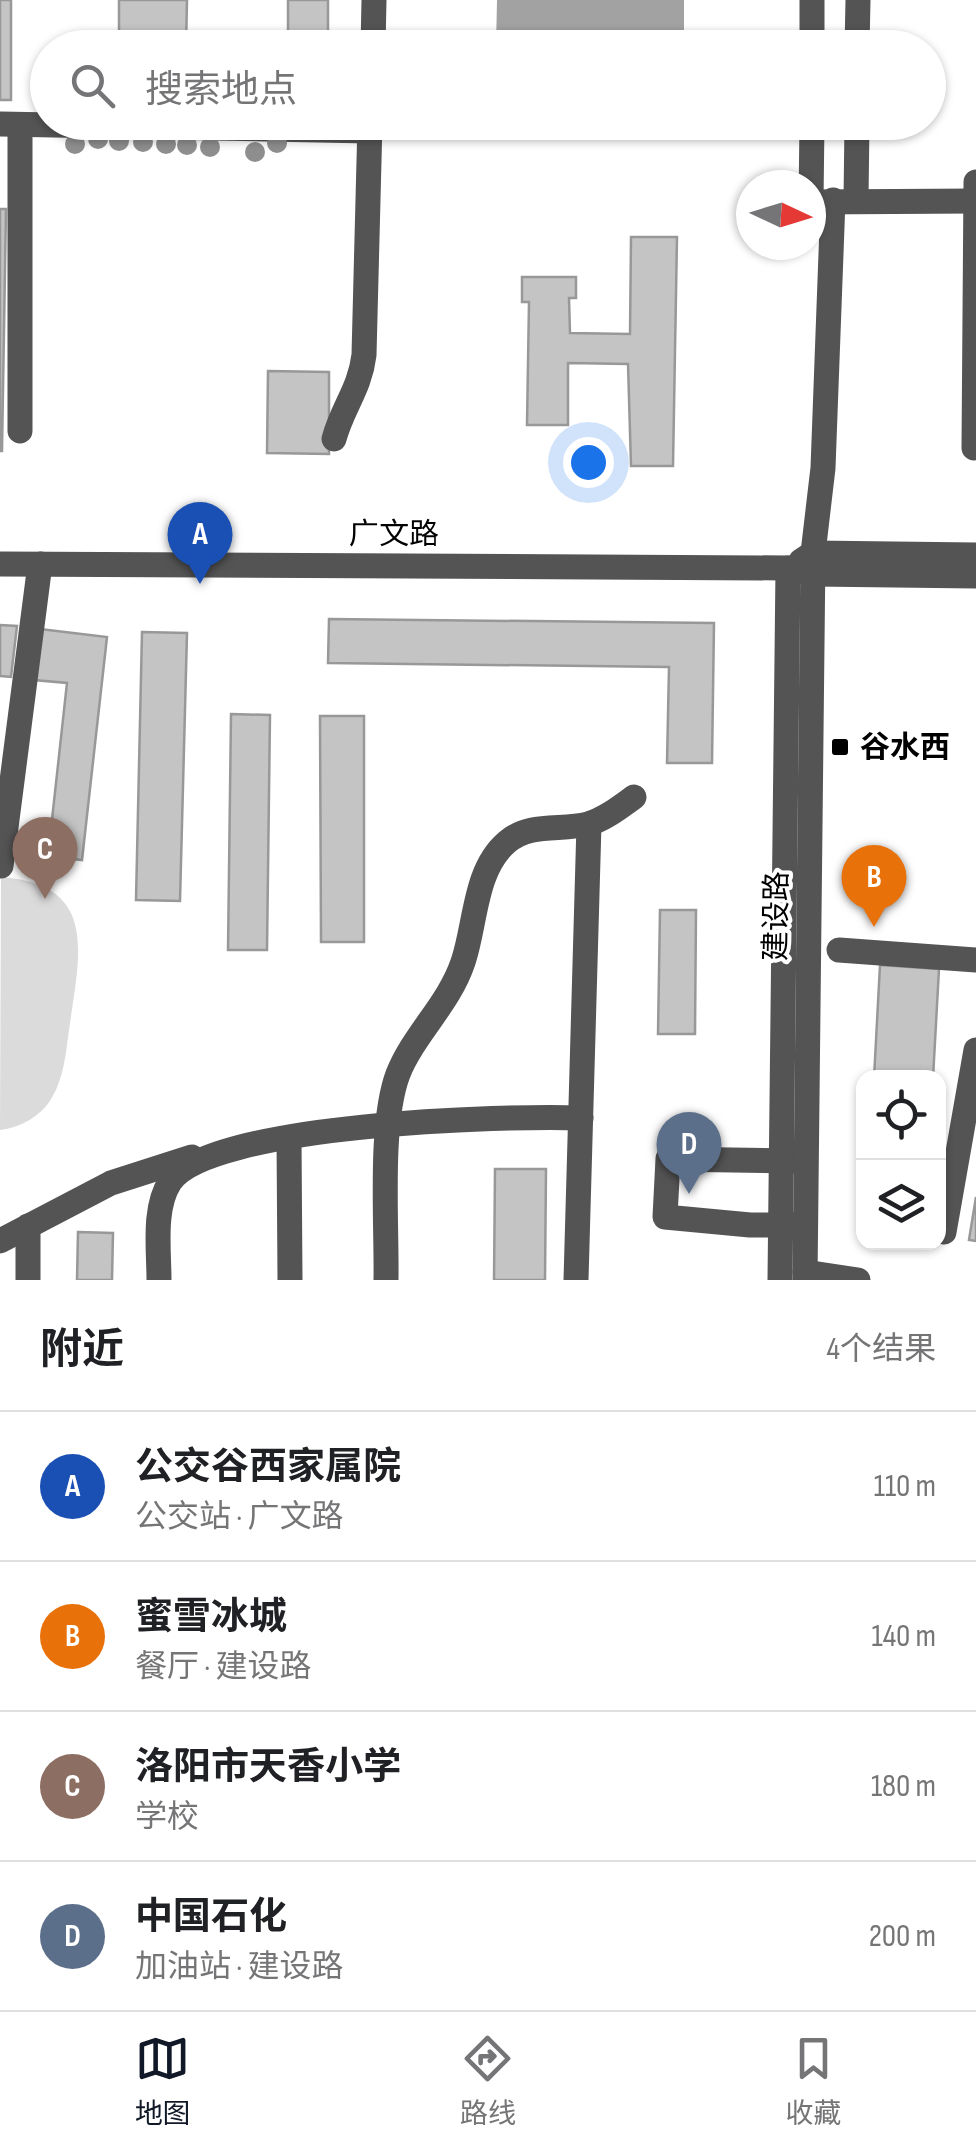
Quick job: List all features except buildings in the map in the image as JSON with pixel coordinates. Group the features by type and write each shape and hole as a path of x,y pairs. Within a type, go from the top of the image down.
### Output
{"street":[{"path":"373,30 374,0"},
{"path":"812,0 812,30"},
{"path":"857,30 858,0"},
{"path":"10,124 20,431"},
{"path":"334,439 340,418 357,390 364,356 370,140"},
{"path":"816,140 828,200"},
{"path":"828,200 850,140"},
{"path":"974,448 976,182"},
{"path":"828,200 976,201"},
{"name":"建设路","path":"796,1277 792,1225 805,565 823,468 828,200"},
{"name":"广文路","path":"0,564 805,565 976,555"},
{"path":"2,866 40,564"},
{"name":"广文路","path":"805,565 976,576"},
{"path":"386,1280 388,1126 399,1072 456,983 471,940 485,876 497,854 520,834 540,828 589,824 634,797"},
{"path":"576,1280 589,824"},
{"path":"839,950 976,960"},
{"path":"946,1221 976,1050"},
{"path":"0,1241 110,1184 226,1148 388,1126 528,1116 581,1118"},
{"path":"289,1138 290,1280"},
{"path":"159,1280 162,1200 170,1180 199,1158 226,1148"},
{"path":"792,1225 666,1217 668,1159 793,1161"},
{"path":"28,1226 28,1280"},
{"path":"796,1277 858,1280"}],"shaded area":[{"path":"497,0 684,0 684,30 496,30"},
{"path":"1,877 32,882 54,893 68,908 76,926 78,948 66,1053 56,1090 36,1116 0,1130"}],"place":[{"name":"公交谷西家属院","path":"200,584"},
{"name":"谷水西","path":"840,747"},
{"name":"洛阳市天香小学","path":"45,899"},
{"name":"蜜雪冰城","path":"874,927"},
{"name":"中国石化","path":"689,1194"}]}
